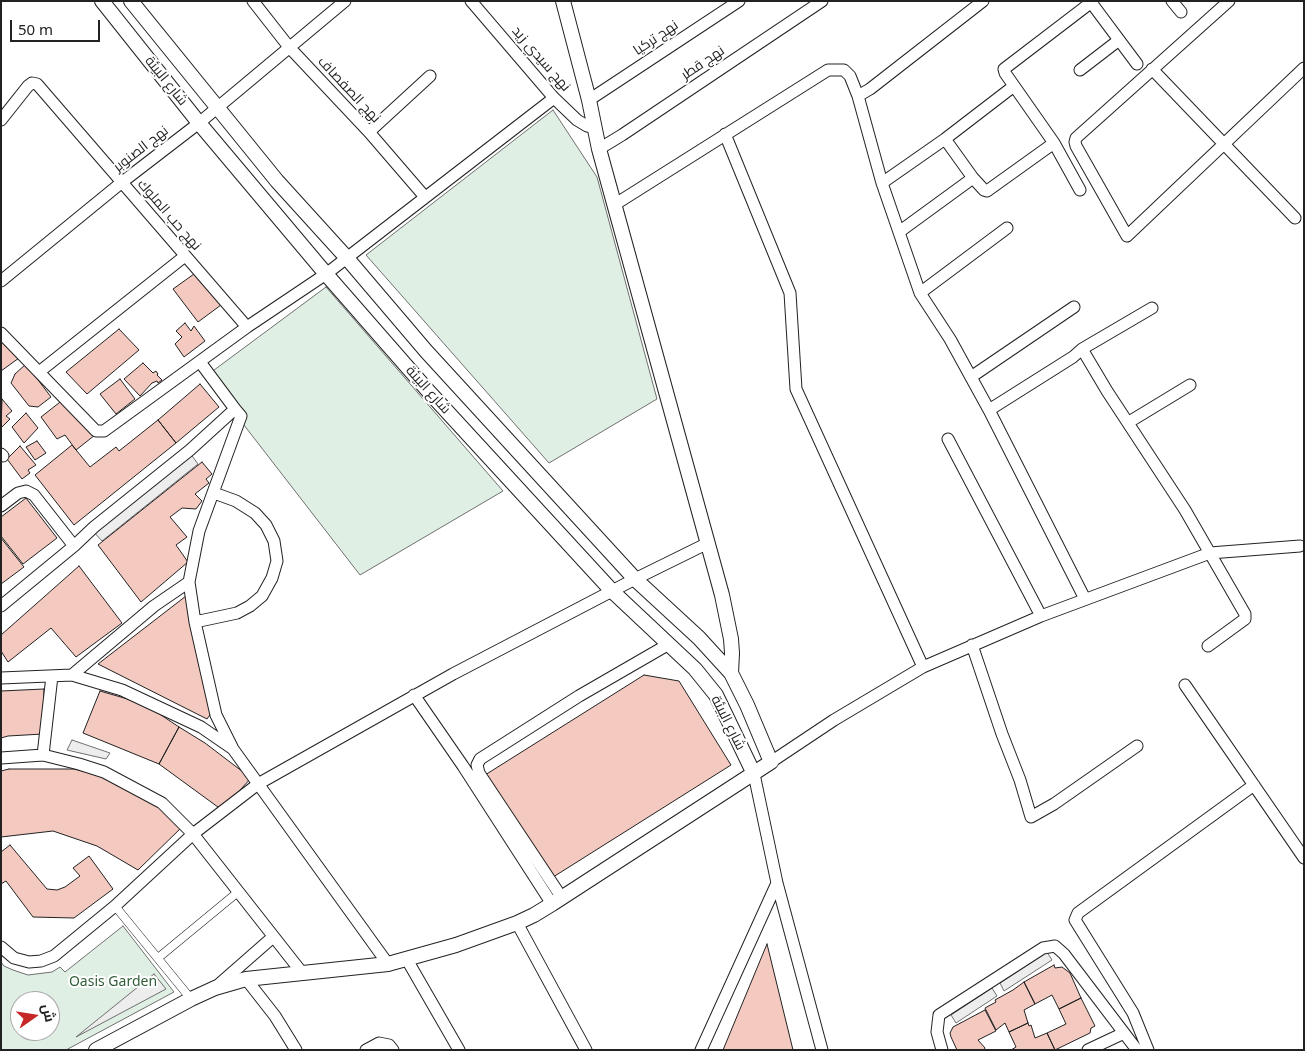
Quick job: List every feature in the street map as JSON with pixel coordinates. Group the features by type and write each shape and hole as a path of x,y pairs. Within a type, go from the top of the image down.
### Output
{"street":[{"name":"شارع البيئة","path":"102,1 199,123 326,274 430,393 612,591 695,669 716,695 754,774"},
{"name":"شارع البيئة","path":"131,1 277,181 346,257 426,351 635,579 699,638 731,673 771,762"},
{"name":"نهج الصفصاف","path":"254,1 289,47 369,132 425,197"},
{"name":"نهج الصنوبر","path":"1,281 121,183 199,123 344,1"},
{"name":"نهج سيدي زيد","path":"471,1 554,98 578,120 594,128"},
{"path":"564,1 589,100 599,149 722,595 731,639 731,673"},
{"name":"نهج تركيا","path":"589,100 739,1"},
{"name":"نهج قطر","path":"599,149 622,136 822,1"},
{"path":"858,96 870,89 983,1"},
{"path":"1172,1 1181,12"},
{"path":"1229,1 1076,138 1075,142 1127,236 1304,68"},
{"path":"1080,190 1054,143 1005,73 1005,68 1092,2 1137,64"},
{"path":"1080,70 1119,40"},
{"path":"1152,69 1296,218"},
{"path":"614,205 828,70 844,70 850,76 858,96 882,183 920,294 950,339 989,410 1085,599"},
{"path":"369,132 430,76"},
{"name":"نهج حب الملوك","path":"1,120 28,86 37,84 247,326"},
{"path":"882,183 945,139 1014,86"},
{"path":"1,333 96,431 104,431 247,326 326,274 554,98"},
{"path":"725,134 790,293 796,389 923,667"},
{"path":"945,139 984,190 990,190 1054,143"},
{"path":"898,232 973,178"},
{"path":"920,294 1007,228"},
{"path":"39,372 185,256"},
{"path":"971,377 1074,307"},
{"path":"989,410 1073,357 1082,349 1152,308"},
{"path":"1082,349 1185,510 1245,614 1246,620 1208,646"},
{"path":"200,362 241,416 199,531 189,582 195,622 216,715 233,749 388,964"},
{"path":"1129,422 1190,385"},
{"path":"1,606 74,546 94,527 190,450 235,409"},
{"path":"948,439 1041,616"},
{"path":"1,506 18,493 26,490 34,495 74,546"},
{"path":"195,622 237,613 250,606 262,596 272,578 277,561 274,541 266,526 255,512 236,501 214,493"},
{"path":"1,947 14,958 29,962 54,956 115,906 193,834 258,784 414,695 635,579 708,544"},
{"path":"96,1050 191,998 215,988 246,979 388,964 456,945 517,923 557,901 834,720 923,667 1041,616 1210,553 1300,546"},
{"path":"72,675 154,606 189,582"},
{"path":"557,901 477,765 480,759 579,696 669,644"},
{"path":"972,645 1002,734 1020,780 1031,818 1137,746"},
{"path":"1,678 72,675 122,690 201,727 233,749"},
{"path":"43,755 52,676"},
{"path":"1184,685 1304,858"},
{"path":"414,695 557,901"},
{"path":"1,758 43,755 104,772 162,803 193,834 303,974"},
{"path":"754,774 777,883 822,1050"},
{"path":"1148,1050 1133,1013 1075,920 1078,913 1254,785"},
{"path":"701,1050 777,883"},
{"path":"158,958 238,892"},
{"path":"115,906 191,998"},
{"path":"517,923 586,1050"},
{"path":"215,988 273,937"},
{"path":"942,1050 937,1032 939,1015 1043,948 1055,946 1064,954 1137,1050"},
{"path":"406,958 459,1050"},
{"path":"246,979 275,1016 296,1050"},
{"path":"1088,1050 1124,1033"},
{"path":"366,1050 378,1043 389,1045 392,1050"}],"green space":[{"path":"553,110 597,177 657,399 549,463 366,255"},
{"path":"326,287 503,491 360,575 206,376"},
{"name":"Oasis Garden","path":"123,926 174,992 66,1050 1,1050 1,962 4,966 28,975 52,972 60,967 65,972"}],"shaded area":[{"path":"190,453 198,464 102,541 92,530"},
{"path":"72,740 110,753 106,759 67,750"},
{"path":"1047,952 1052,960 1004,991 1000,983"},
{"path":"154,974 166,989 76,1037"},
{"path":"992,988 997,996 956,1023 951,1015"}],"building":[{"path":"194,274 221,305 198,322 173,289"},
{"path":"185,323 191,331 194,326 205,341 184,357 175,344 182,337 176,331"},
{"path":"119,329 139,350 87,394 66,372"},
{"path":"1,337 19,358 1,371"},
{"path":"143,363 153,373 156,371 162,380 158,383 157,381 152,383 140,396 124,379"},
{"path":"26,364 51,397 38,407 29,406 11,383 15,374"},
{"path":"120,379 135,399 116,414 100,394"},
{"path":"200,384 219,407 176,443 158,420"},
{"path":"2,399 12,411 6,416 10,419 1,428"},
{"path":"64,399 95,435 76,450 65,435 57,439 41,417"},
{"path":"26,413 38,428 24,443 12,427"},
{"path":"158,420 176,443 74,525 35,475 72,445 90,467 116,447 119,451"},
{"path":"37,441 46,453 35,460 26,447"},
{"path":"20,446 36,465 28,470 30,473 22,479 7,459"},
{"path":"202,462 212,474 206,479 209,483 195,494 202,501 196,509 182,508 170,517 187,537 176,545 188,562 141,602 98,545"},
{"path":"26,498 57,538 23,564 1,536 1,517"},
{"path":"1,538 24,567 1,584"},
{"path":"79,566 122,623 76,657 51,628 8,662 1,651 1,635"},
{"path":"186,596 212,712 207,719 98,664"},
{"path":"644,675 679,681 731,765 550,879 485,775"},
{"path":"44,689 43,734 1,738 1,691"},
{"path":"100,691 131,700 152,709 179,727 159,764 83,733"},
{"path":"179,727 205,743 251,778 222,810 159,764"},
{"path":"9,769 74,769 99,775 160,806 183,826 138,870 97,846 53,831 1,837 1,771"},
{"path":"10,845 47,889 57,890 65,887 80,876 73,868 89,856 113,889 74,918 33,917 6,881 1,884 1,852"},
{"path":"767,944 793,1050 723,1050"},
{"path":"1054,965 1055,968 1062,967 1070,973 1081,998 1059,1009 1052,995 1035,1004 1024,982"},
{"path":"1024,982 1035,1004 1024,1010 1028,1023 1009,1032 1005,1023 996,1030 985,1008"},
{"path":"1081,998 1095,1026 1091,1028 1090,1033 1055,1050 1047,1033 1066,1024 1059,1009"},
{"path":"985,1010 996,1031 978,1040 985,1048 984,1050 957,1050 950,1033 953,1027"},
{"path":"1028,1023 1029,1026 1031,1025 1035,1038 1047,1033 1055,1050 1011,1050 1016,1047 1009,1032"}]}
